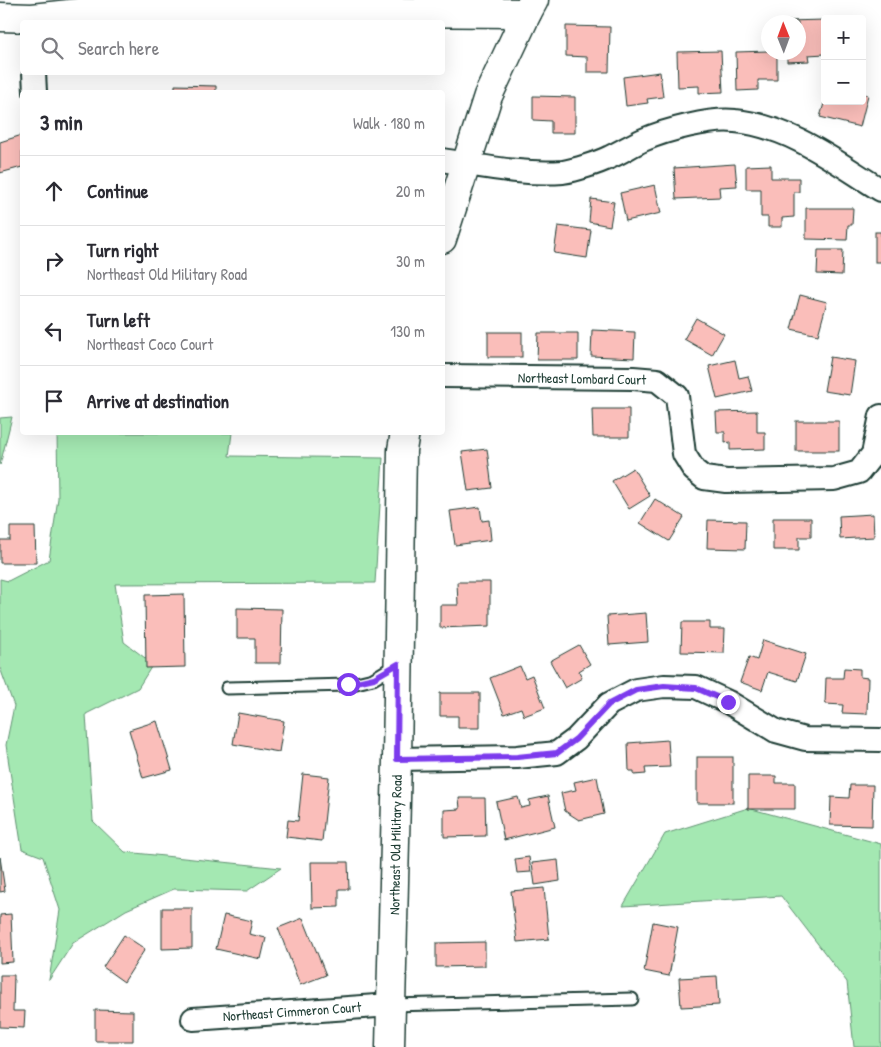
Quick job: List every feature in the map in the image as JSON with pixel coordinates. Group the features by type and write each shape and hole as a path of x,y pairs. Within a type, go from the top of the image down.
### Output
{"street":[{"path":"0,17 32,20 108,5 530,6 488,96 454,162 445,220"},
{"path":"34,75 35,90"},
{"path":"454,162 536,173 565,172 608,158 642,140 673,130 705,123 734,120 767,127 799,139 881,190"},
{"name":"Northeast Lombard Court","path":"445,376 633,378 657,380 677,396 684,454 694,470 704,478 726,481 834,480 859,472 873,454 881,416"},
{"name":"Northeast Old Military Road","path":"390,1047 402,450 404,435"},
{"path":"397,759 517,757 557,753 576,739 609,704 636,690 664,686 696,688 728,702 776,731 804,739 881,740"},
{"name":"Northeast Cimmeron Court","path":"193,1019 391,1005"}],"lane":[{"path":"227,688 348,684 374,678 398,664"},
{"path":"391,1005 632,999"}],"green space":[{"path":"12,417 0,465 0,418"},
{"path":"57,435 232,435 229,456 383,458 375,583 115,584 124,642 153,664 138,688 86,714 93,821 125,852 281,868 247,891 174,889 126,910 73,943 49,980 60,910 43,857 22,849 6,745 14,706 0,668 0,579 8,581 49,560 58,498"},
{"path":"748,808 881,844 881,1047 854,1047 847,982 781,896 623,906 665,834"}],"building":[{"path":"806,20 821,20 821,54 808,55 809,61 787,62 787,60 806,60"},
{"path":"566,26 610,27 609,72 587,72 587,57 566,56"},
{"path":"721,51 723,92 699,93 699,86 678,87 677,52"},
{"path":"761,51 761,60 777,60 777,80 758,80 758,90 737,91 736,52"},
{"path":"660,72 663,97 647,99 648,103 626,106 623,77"},
{"path":"175,85 216,86 216,90 175,90"},
{"path":"533,96 575,97 575,133 551,133 551,121 533,120"},
{"path":"824,105 866,105 860,127 820,117"},
{"path":"20,136 20,168 0,173 0,142"},
{"path":"735,164 737,186 719,187 720,197 676,199 674,168"},
{"path":"771,165 771,178 799,178 799,192 794,192 794,217 782,218 782,227 768,227 768,217 761,217 761,189 746,189 746,166"},
{"path":"655,185 661,213 626,221 620,193"},
{"path":"591,199 614,202 610,226 589,222"},
{"path":"806,208 853,208 852,225 848,225 847,240 806,239"},
{"path":"558,226 591,230 587,258 554,253"},
{"path":"875,232 881,232 881,262 875,262"},
{"path":"818,250 843,250 842,275 817,274"},
{"path":"800,295 827,302 818,335 791,329"},
{"path":"696,318 724,334 712,355 684,339"},
{"path":"592,330 635,332 634,358 591,356"},
{"path":"488,332 522,332 522,357 488,357"},
{"path":"538,333 578,333 578,360 537,360"},
{"path":"830,357 855,361 850,395 824,391"},
{"path":"735,360 739,378 748,376 752,391 717,399 709,366"},
{"path":"592,409 629,409 629,437 593,437"},
{"path":"757,411 757,432 765,432 765,449 730,450 730,442 725,443 725,432 717,432 716,412"},
{"path":"796,421 839,421 839,451 796,451"},
{"path":"487,449 492,488 468,491 462,452"},
{"path":"633,468 650,496 629,509 612,481"},
{"path":"655,499 684,517 669,541 640,523"},
{"path":"480,507 482,521 489,520 491,540 455,545 450,511"},
{"path":"873,514 874,537 840,539 839,516"},
{"path":"773,518 811,518 811,537 799,537 799,550 773,550"},
{"path":"708,520 746,521 745,549 707,548"},
{"path":"10,527 35,527 36,563 0,563 0,540 10,540"},
{"path":"457,582 490,582 490,626 440,628 440,605 458,605"},
{"path":"184,594 185,667 146,668 145,595"},
{"path":"237,608 282,609 281,663 255,663 255,638 237,638"},
{"path":"646,613 648,642 609,645 607,616"},
{"path":"682,622 710,622 710,629 725,629 724,653 681,652"},
{"path":"763,640 806,654 797,681 768,672 762,690 740,682 749,657 757,660"},
{"path":"579,645 590,664 579,671 582,678 565,688 550,661"},
{"path":"520,666 525,678 532,675 545,708 524,716 521,708 504,714 490,678"},
{"path":"844,668 860,669 860,677 868,678 867,714 842,713 843,705 825,704 826,678 843,678"},
{"path":"440,693 480,693 480,728 458,728 458,716 440,716"},
{"path":"238,713 284,721 279,752 233,744"},
{"path":"157,721 172,770 143,778 129,730"},
{"path":"668,740 670,767 645,768 646,774 634,775 634,771 629,771 628,743"},
{"path":"697,757 733,757 733,803 697,803"},
{"path":"303,774 329,777 322,841 286,837 288,820 298,821"},
{"path":"748,776 776,776 776,783 795,783 795,809 748,809"},
{"path":"597,777 604,814 579,820 565,811 561,793 576,790 574,782"},
{"path":"850,785 873,785 872,826 830,825 831,797 849,798"},
{"path":"548,796 555,827 504,840 496,802 518,797 521,808 530,806 529,800"},
{"path":"459,798 485,798 486,836 444,837 444,810 460,809"},
{"path":"0,857 5,891 0,892"},
{"path":"529,857 531,872 517,873 515,859"},
{"path":"558,860 560,881 535,885 532,863"},
{"path":"311,862 348,862 349,889 339,889 339,907 312,908"},
{"path":"544,888 549,939 517,942 511,891"},
{"path":"162,908 192,908 192,948 162,949"},
{"path":"11,914 13,962 0,963 0,915"},
{"path":"224,915 252,921 249,934 266,938 261,959 216,949"},
{"path":"303,918 326,975 300,985 278,928"},
{"path":"653,922 678,927 669,976 644,971"},
{"path":"124,935 145,949 124,982 103,967"},
{"path":"485,942 485,966 436,967 436,943"},
{"path":"0,975 14,975 13,1011 25,1011 24,1028 0,1027"},
{"path":"717,976 719,1005 681,1007 679,978"},
{"path":"95,1010 133,1011 133,1041 95,1041"}],"route":[{"path":"348,684 374,678 398,664 397,759 517,757 557,753 576,739 609,704 636,690 664,686 696,688 728,702"}]}
